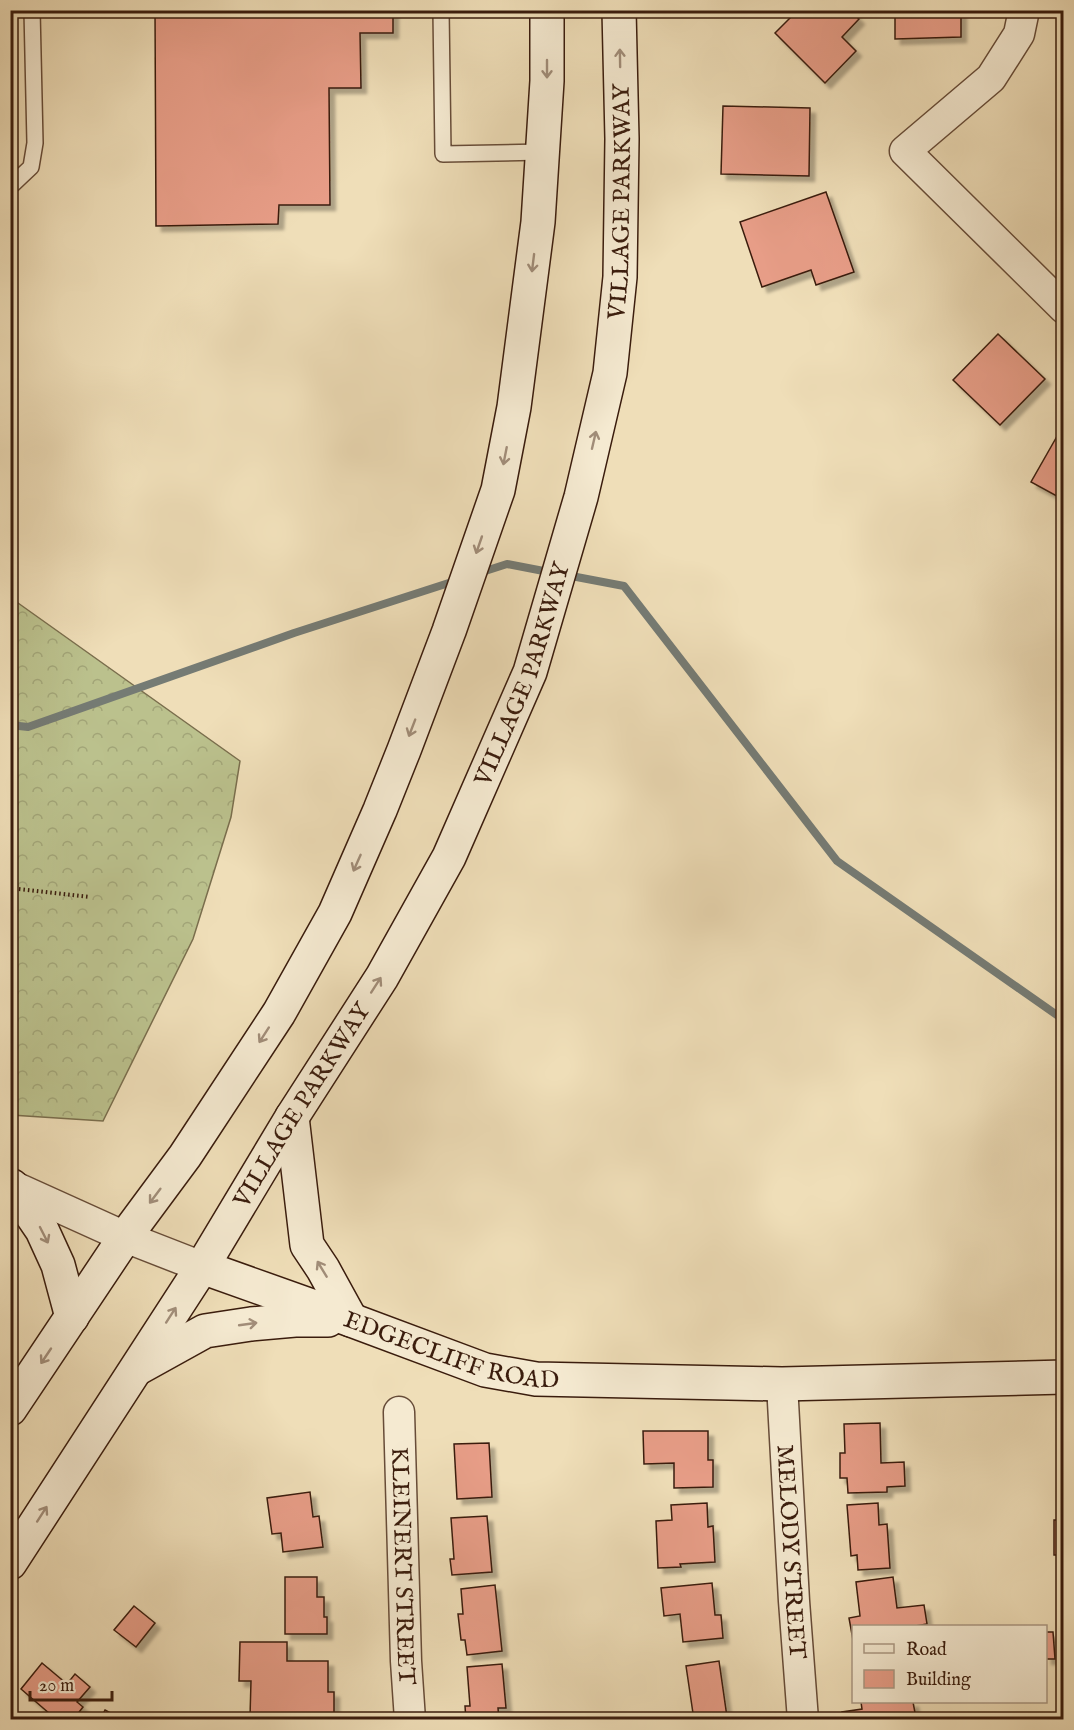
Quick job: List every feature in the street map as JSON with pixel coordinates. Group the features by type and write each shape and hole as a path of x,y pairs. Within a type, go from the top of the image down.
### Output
{"main road":[{"path":"10,1409 125,1238 185,1156 279,1013 334,913 380,810 449,631 498,490 514,406 538,222 547,81 547,10"},
{"name":"VILLAGE PARKWAY","path":"202,1268 292,1117 382,977 449,857 530,672 581,497 610,373 620,277 622,139 620,10"},
{"path":"137,1369 205,1331 295,1320 351,1320 307,1245 292,1117"},
{"path":"11,1186 42,1230 58,1265 72,1317"},
{"path":"10,1563 202,1268"},
{"name":"EDGECLIFF ROAD","path":"202,1268 485,1370 536,1379 782,1384 1064,1377"}],"street":[{"path":"1024,10 1020,34 991,78 904,151 1064,308"},
{"path":"11,1186 125,1238 202,1268"},
{"name":"MELODY STREET","path":"782,1384 803,1719"},
{"name":"KLEINERT STREET","path":"399,1412 406,1661 410,1719"}],"lane":[{"path":"10,185 32,167 35,143 32,10"},
{"path":"441,10 443,154 542,152"}],"path":[{"path":"10,888 90,897"}],"green space":[{"path":"11,598 240,761 231,817 193,939 103,1121 11,1115"}],"building":[{"path":"155,10 393,10 393,33 360,33 361,88 329,88 330,205 279,205 278,224 156,226"},
{"path":"798,10 850,10 859,19 842,37 856,51 825,83 775,33"},
{"path":"895,10 961,10 961,37 895,39"},
{"path":"723,106 810,108 809,176 721,174"},
{"path":"826,192 854,272 816,285 811,270 762,287 740,222"},
{"path":"998,334 1045,379 1000,425 953,380"},
{"path":"1064,424 1064,500 1031,482"},
{"path":"880,1423 881,1463 904,1462 905,1486 887,1487 887,1492 848,1493 847,1478 840,1478 840,1453 845,1453 844,1424"},
{"path":"643,1431 708,1431 708,1460 713,1460 713,1487 674,1488 674,1463 644,1464"},
{"path":"489,1443 492,1497 457,1499 454,1444"},
{"path":"310,1492 313,1517 319,1516 323,1547 283,1552 281,1533 272,1534 267,1498"},
{"path":"707,1503 708,1527 713,1526 715,1562 658,1568 656,1521 672,1520 671,1505"},
{"path":"878,1503 879,1525 887,1524 890,1568 858,1570 857,1555 851,1556 847,1505"},
{"path":"487,1516 492,1572 452,1575 450,1559 454,1559 451,1518"},
{"path":"1054,1520 1064,1520 1064,1555 1054,1555"},
{"path":"285,1577 317,1577 317,1597 324,1597 327,1634 285,1634"},
{"path":"893,1577 897,1608 924,1605 927,1624 852,1625 852,1634 849,1618 860,1616 856,1582"},
{"path":"712,1583 715,1615 721,1615 723,1638 683,1642 680,1614 664,1616 661,1588"},
{"path":"495,1585 502,1651 467,1655 465,1640 461,1640 458,1614 463,1614 461,1589"},
{"path":"1058,1596 1064,1596 1064,1616 1059,1617"},
{"path":"134,1606 155,1623 136,1647 114,1630"},
{"path":"1047,1632 1053,1632 1055,1659 1047,1659"},
{"path":"240,1642 287,1642 287,1661 328,1661 328,1692 334,1692 334,1717 250,1717 251,1681 239,1681"},
{"path":"719,1661 727,1717 694,1720 686,1666"},
{"path":"42,1663 67,1684 75,1674 90,1687 77,1702 83,1707 73,1720 57,1720 21,1689"},
{"path":"502,1664 506,1708 498,1708 499,1720 466,1720 465,1706 470,1706 467,1667"},
{"path":"861,1703 913,1703 916,1718 843,1720 842,1712 862,1709"},
{"path":"105,1710 123,1720 100,1720"}],"waterway":[{"path":"479,573 507,564 554,573"},
{"path":"566,575 624,586 837,861 1064,1020"},
{"path":"10,725 28,727 294,633 458,580"}]}
